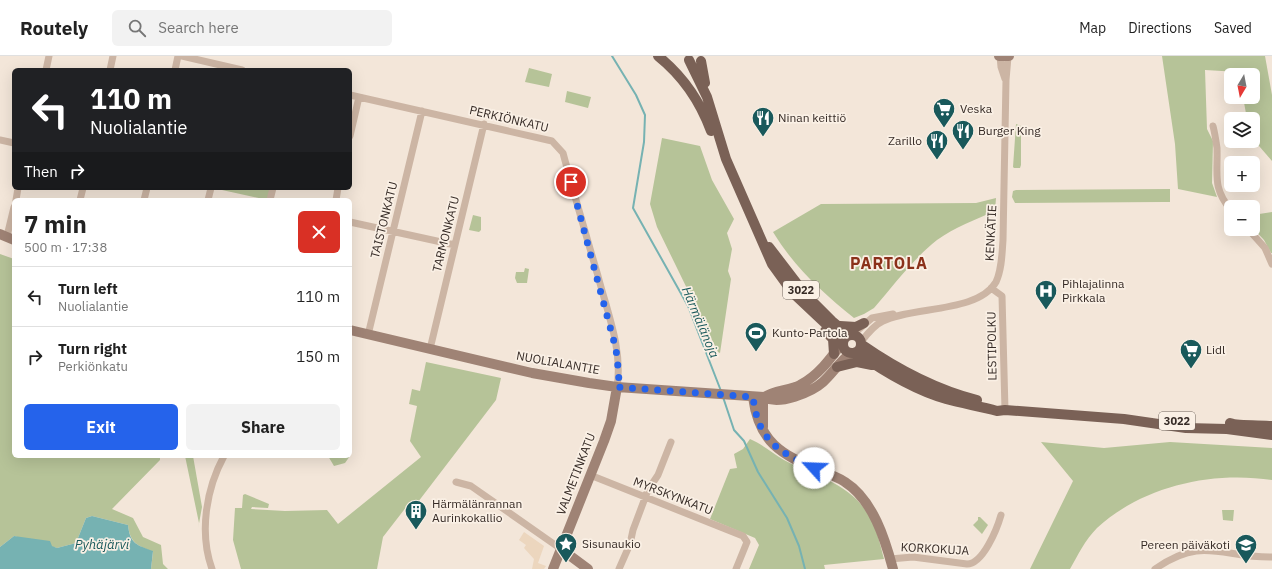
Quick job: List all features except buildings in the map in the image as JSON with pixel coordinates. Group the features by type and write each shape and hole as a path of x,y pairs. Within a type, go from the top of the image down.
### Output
{"main road":[{"path":"658,56 673,69 688,87 701,109 716,142 722,149"},
{"name":"3022","path":"707,97 704,58 687,58 707,97 722,149 744,203 772,264 793,293 817,318 847,338"},
{"name":"3022","path":"761,238 805,294 839,325 847,338"},
{"path":"817,318 819,325 834,340 834,354"},
{"path":"839,325 856,328 864,323"},
{"path":"874,365 859,345 858,337 847,338 844,349 859,345 868,344 894,362 895,367 950,392 997,405 1005,410"},
{"path":"837,367 857,362 874,365 904,382 944,399 997,411 1005,410 1126,419 1186,428 1229,427 1246,424 1272,426"},
{"path":"1229,427 1272,435"}],"street":[{"path":"46,68 49,56"},
{"path":"110,68 113,56"},
{"path":"175,68 178,56"},
{"path":"182,56 232,68"},
{"name":"KENKÄTIE","path":"992,288 998,276 1004,240 1006,80 1001,67 1004,56"},
{"name":"PERKIÖNKATU","path":"352,95 484,124 552,141 563,153 612,330 618,361 619,376 617,387"},
{"path":"352,127 359,97"},
{"name":"TAISTONKATU","path":"368,335 422,111"},
{"name":"TARMONKATU","path":"430,349 484,124"},
{"path":"1213,126 1217,149 1215,173 1217,187 1225,200"},
{"path":"0,140 12,143"},
{"path":"7,237 12,216"},
{"path":"352,222 454,245"},
{"path":"1254,236 1265,248 1272,264"},
{"path":"847,338 864,323 877,316 899,314 967,302 992,288"},
{"name":"LESTIPOLKU","path":"992,288 1002,296 1005,410"},
{"path":"859,345 880,322 899,314"},
{"name":"NUOLIALANTIE","path":"352,331 532,373 617,387 760,397 775,402 811,390 822,383 859,345"},
{"name":"NUOLIALANTIE","path":"760,397 789,390 804,383 818,372 847,338"},
{"name":"VALMETINKATU","path":"553,569 611,421 617,387"},
{"path":"760,397 756,412 768,441 778,450 834,476 850,487 875,516 893,569"},
{"path":"619,569 630,544 633,530 652,482 658,475 672,442"},
{"path":"212,569 207,545 207,514 213,481 223,458"},
{"name":"MYRSKYNKATU","path":"590,475 743,536 746,539 736,569"},
{"path":"456,482 471,486 588,569"},
{"name":"KORKOKUJA","path":"890,559 913,557 970,564 979,560 994,534 1000,515"},
{"path":"1155,569 1175,558 1196,550 1212,549 1272,557"}],"green space":[{"path":"1162,56 1265,56 1272,95 1272,161 1260,147 1260,112 1246,112 1244,104 1260,104 1260,68 1224,68 1224,71 1205,70 1207,129 1213,141 1212,183 1217,197 1178,189 1175,144"},
{"path":"529,68 552,74 549,87 525,82"},
{"path":"567,91 591,97 588,108 565,102"},
{"path":"1016,124 1021,126 1020,168 1013,167"},
{"path":"662,138 700,146 712,180 734,219 727,233 732,249 728,271 731,279 720,353 718,352 657,227 650,204"},
{"path":"1170,189 1170,202 1015,203 1012,197 1013,191 1016,190"},
{"path":"222,190 270,190 268,198 259,198"},
{"path":"996,198 995,211 958,227 937,240 912,264 874,308 854,318 810,279 790,257 773,232 821,204 976,203"},
{"path":"1272,212 1272,253 1260,236 1260,214"},
{"path":"473,215 481,217 481,230 479,232 469,230"},
{"path":"0,254 12,258 12,458 160,458 160,460 112,509 133,518 143,537 161,545 163,564 168,569 151,569 153,552 135,543 130,536 128,525 92,516 86,518 76,543 57,548 14,536 0,547"},
{"path":"525,268 529,269 527,283 517,283 515,278 516,272 524,272"},
{"path":"426,362 501,378 496,400 418,502 407,506 383,537 377,569 241,569 233,540 235,508 242,508 243,495 245,494 269,504 268,508 252,507 251,509 285,511 327,510 338,524 421,457 410,441 417,406 409,404 412,389 420,391"},
{"path":"750,439 759,443 784,460 839,486 858,501 872,522 884,559 824,565 825,569 749,569 759,545 755,538 710,519 730,469 737,468 734,454 743,449"},
{"path":"1041,442 1104,448 1170,442 1272,448 1272,480 1225,478 1202,480 1157,492 1135,502 1115,514 1097,528 1085,543 1070,569 1030,569 1073,481"},
{"path":"185,458 193,458 202,507 198,529 199,523"},
{"path":"329,458 349,458 345,463 334,466"},
{"path":"1222,510 1234,510 1233,521 1223,520"},
{"path":"978,517 980,517 988,525 982,534 973,525 978,520"}],"shaded area":[{"path":"524,532 544,546 538,563 546,566 544,569 532,569 534,559 524,548 526,545 519,540"}],"water":[{"name":"Pyhäjärvi","path":"92,516 128,525 130,536 135,543 153,551 151,569 0,569 0,547 14,536 50,541 52,546 57,548 76,543 86,518"}],"waterway":[{"name":"Härmälänoja","path":"612,56 636,95 645,115 644,142 633,208 688,306 721,391"},
{"name":"Härmälänoja","path":"723,397 734,430 744,441 758,472 787,518 799,546 805,569"}],"place":[{"name":"Veska","path":"944,128"},
{"name":"Ninan keittiö","path":"763,138"},
{"name":"Burger King","path":"963,150"},
{"name":"Zarillo","path":"937,160"},
{"name":"Pihlajalinna Pirkkala","path":"1046,310"},
{"name":"Kunto-Partola","path":"756,352"},
{"name":"Lidl","path":"1191,370"},
{"name":"Härmälänrannan Aurinkokallio","path":"416,530"},
{"name":"Sisunaukio","path":"566,564"},
{"name":"Pereen päiväkoti","path":"1246,564"}],"district":[{"name":"PARTOLA","path":"889,263"}],"route":[{"path":"571,182 609,317 616,349 619,376 617,387 753,397 756,412 768,441 778,450 814,468"}]}
